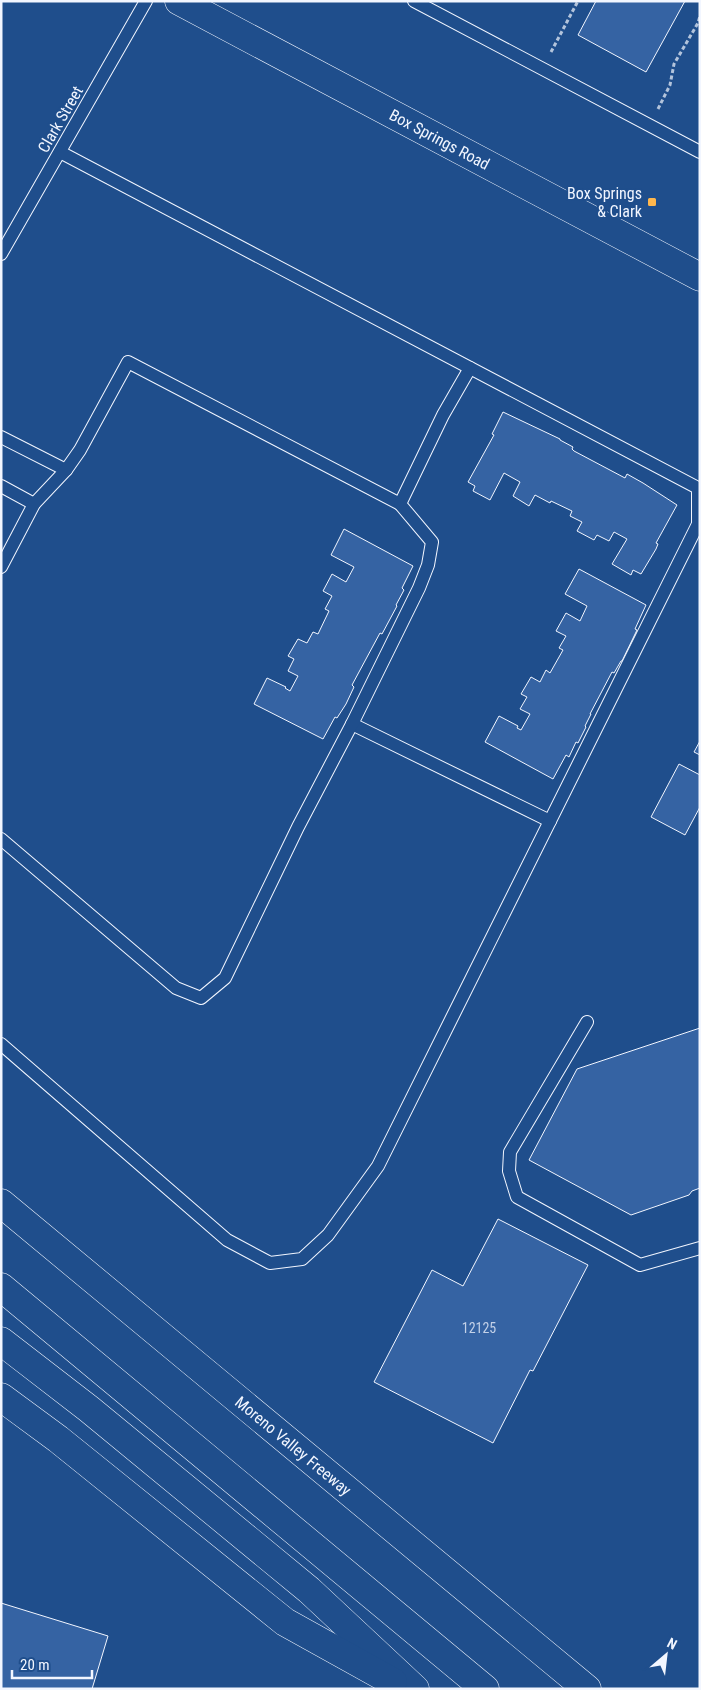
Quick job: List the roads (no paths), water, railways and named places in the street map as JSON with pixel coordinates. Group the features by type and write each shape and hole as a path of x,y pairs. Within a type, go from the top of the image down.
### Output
{"main road":[{"name":"Box Springs Road","path":"179,1 700,277"},
{"name":"Moreno Valley Freeway","path":"1,1203 587,1689"},
{"path":"1,1287 485,1689"},
{"path":"1,1341 89,1409 309,1590 415,1689"},
{"path":"1,1397 58,1439 285,1622 405,1689"}],"lane":[{"name":"Clark Street","path":"1,254 146,1"},
{"path":"414,1 700,152"},
{"path":"1,1044 226,1240 270,1263 302,1260 328,1236 378,1166 698,524 699,488 60,152"},
{"path":"1,567 34,504 66,470 80,450 128,362 400,504 432,542 428,565 419,588 352,724 298,827 225,978 201,998 176,988 1,839"},
{"path":"400,504 443,415 470,368"},
{"path":"1,437 66,470"},
{"path":"1,486 34,504"},
{"path":"352,724 550,821"},
{"path":"587,1022 510,1152 508,1171 518,1197 640,1265 700,1248"}],"place":[{"name":"Box Springs & Clark","path":"652,202"}]}
